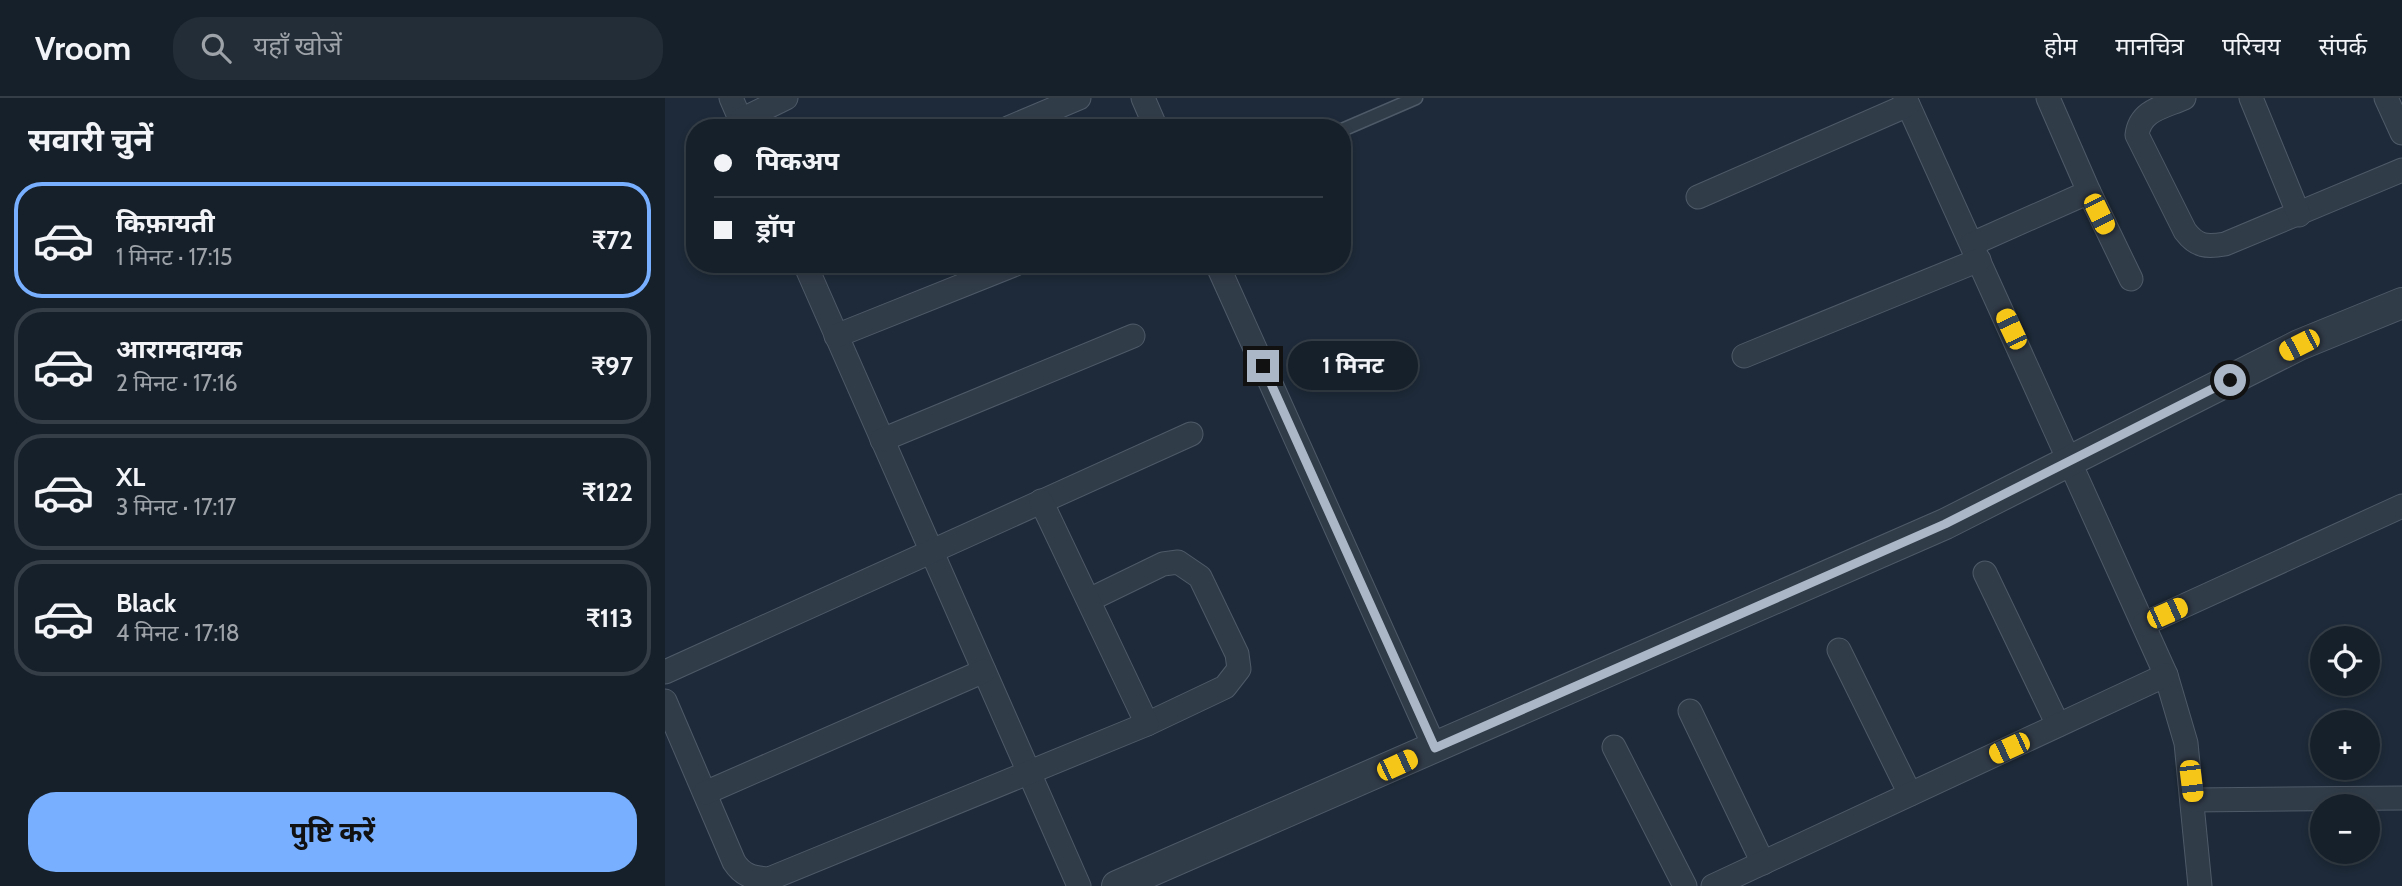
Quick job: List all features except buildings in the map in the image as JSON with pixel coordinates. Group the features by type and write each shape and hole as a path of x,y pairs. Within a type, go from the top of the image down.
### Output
{"street":[{"path":"731,98 740,119"},
{"path":"750,119 786,98"},
{"path":"1030,119 1079,98"},
{"path":"1143,98 1152,119"},
{"path":"2048,98 2131,279"},
{"path":"2184,98 2146,114 2139,123 2137,135 2193,242 2207,247 2225,244 2299,215 2402,170"},
{"path":"2251,98 2299,215"},
{"path":"2386,98 2402,133"},
{"path":"1698,197 1906,101 2166,675 2186,743 2200,886"},
{"path":"1744,356 1975,252 2089,192"},
{"path":"809,273 1079,886"},
{"path":"836,336 994,273"},
{"path":"1221,273 1435,748"},
{"path":"1117,886 1945,524 2299,345 2402,303"},
{"path":"882,440 1133,336"},
{"path":"665,672 1191,434"},
{"path":"1041,501 1147,724"},
{"path":"2144,624 2402,506"},
{"path":"665,701 740,871 752,878 769,879 1147,724 1225,687 1239,669 1237,654 1201,577 1178,562 1163,564 1089,600"},
{"path":"1985,573 2058,725"},
{"path":"1839,650 1910,794"},
{"path":"705,793 984,671"},
{"path":"1713,886 2166,675"},
{"path":"1690,711 1763,863"},
{"path":"1615,747 1685,886"},
{"path":"2193,800 2402,798"}],"lane":[{"path":"1351,126 1416,98"}],"route":[{"path":"1263,366 1435,748 1945,524 2230,380"}]}
